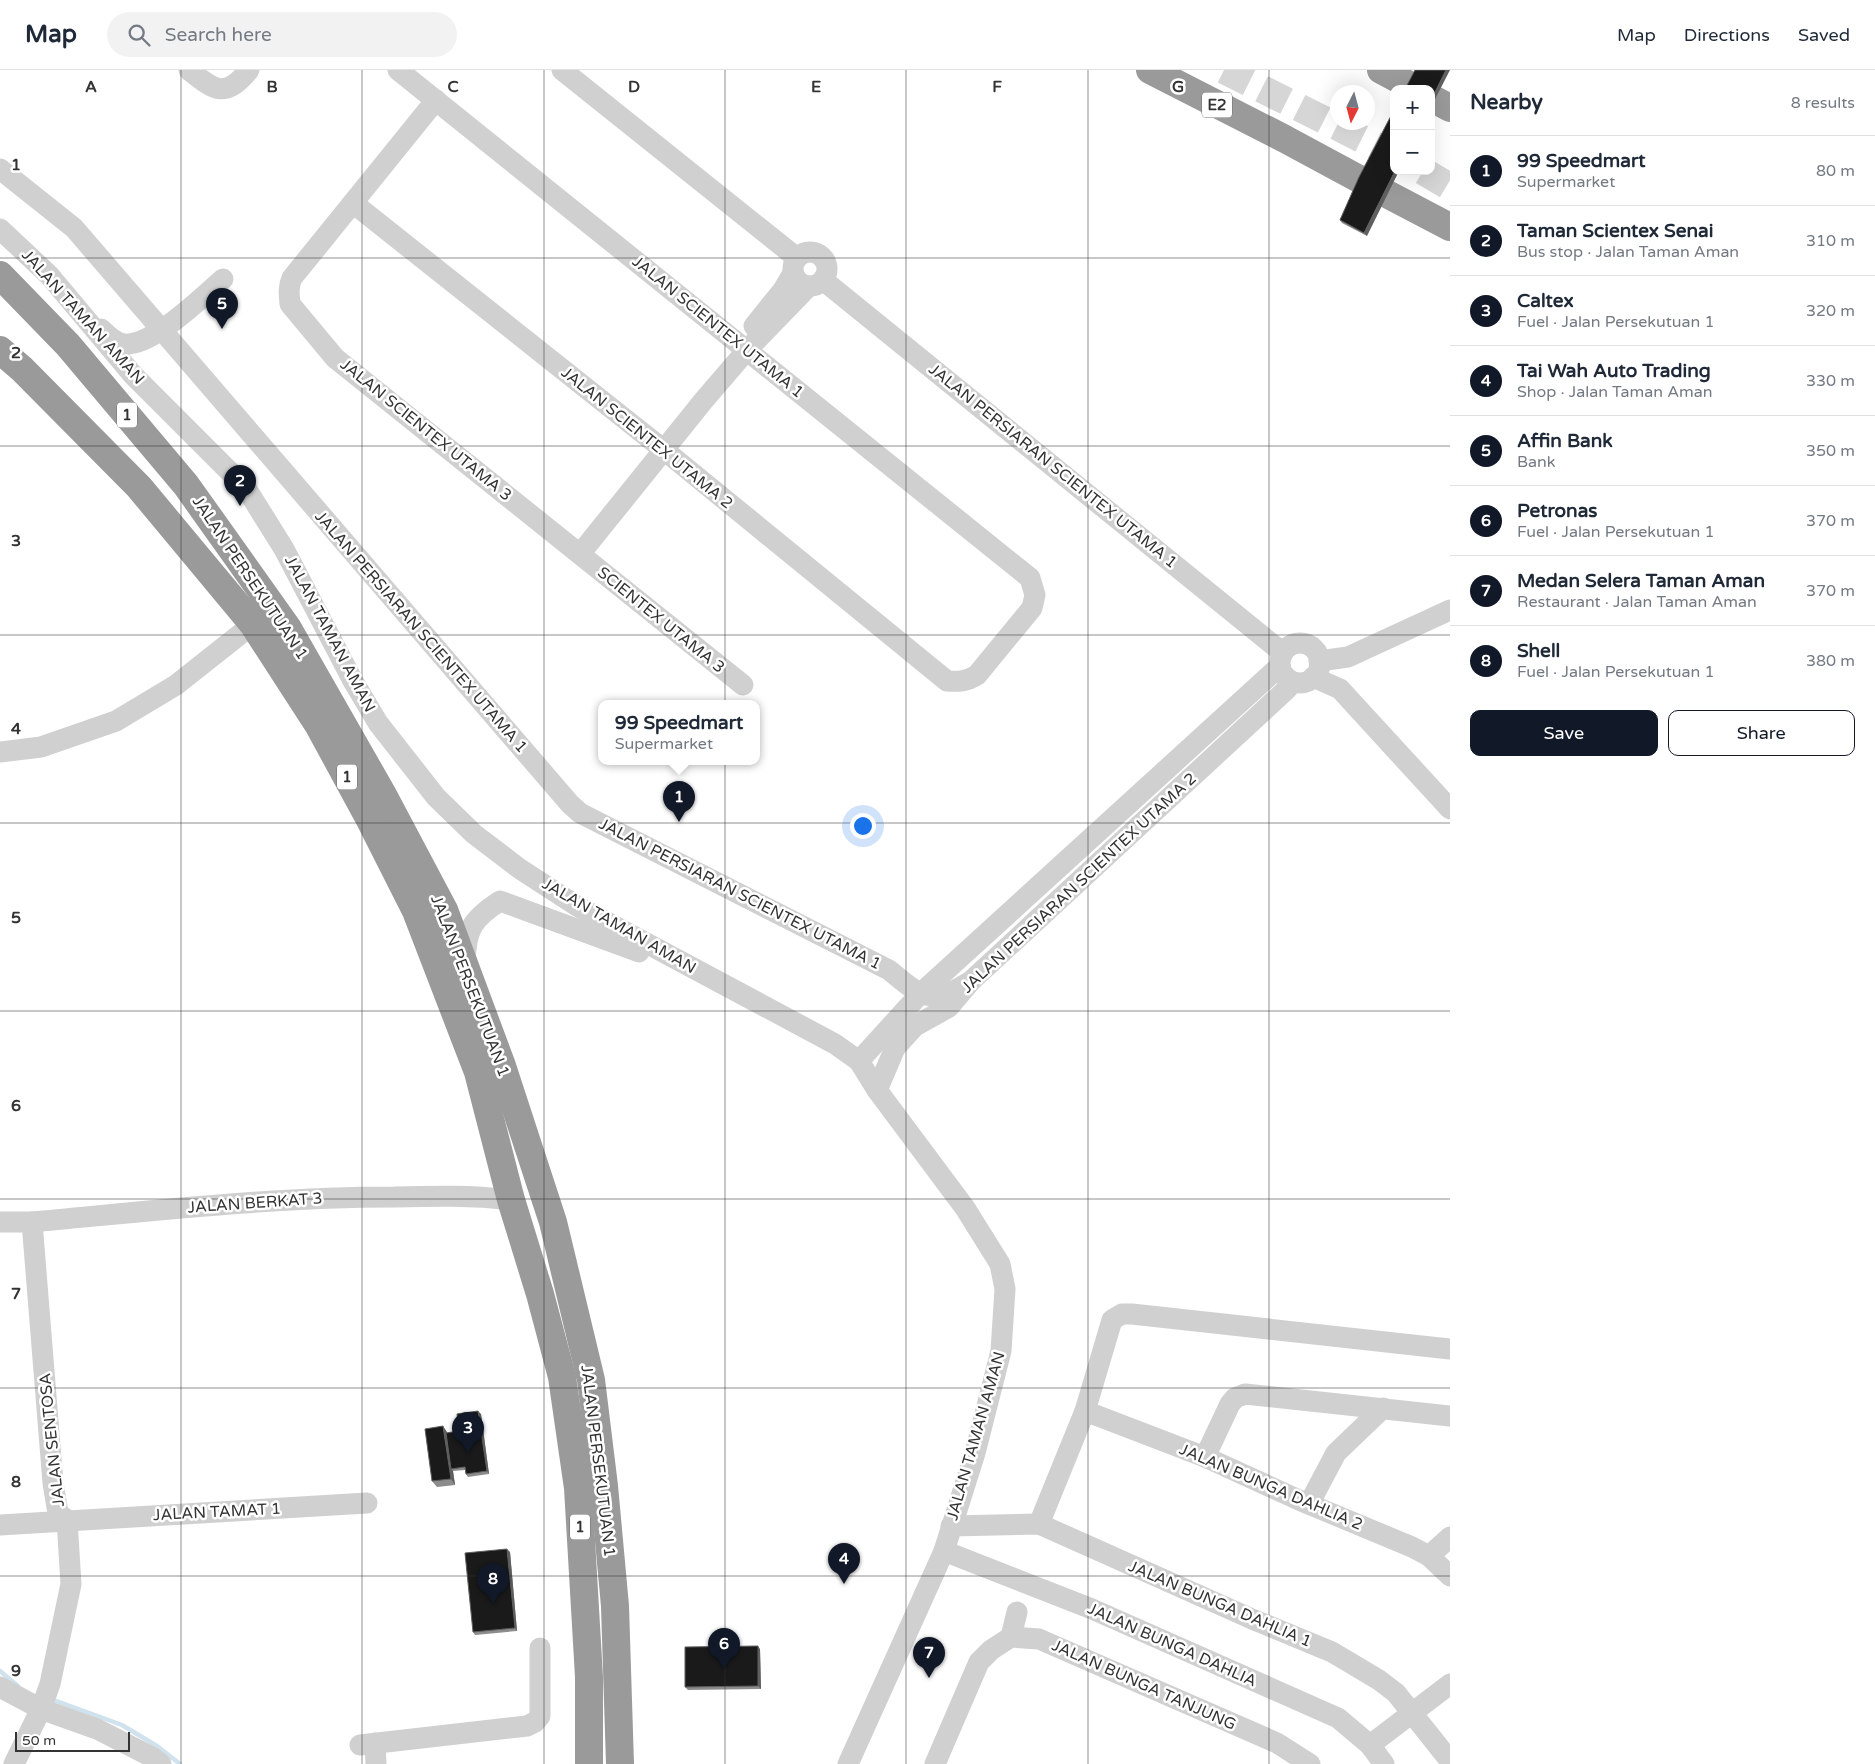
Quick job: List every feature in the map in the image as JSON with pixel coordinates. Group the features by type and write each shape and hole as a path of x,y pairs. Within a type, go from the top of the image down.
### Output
{"highway":[{"name":"E2","path":"1150,70 1361,180"},
{"path":"1380,70 1409,85"},
{"path":"1387,194 1450,227"},
{"name":"JALAN PERSEKUTUAN 1","path":"0,275 68,345 186,485 288,627 383,795 444,910 502,1066 553,1222 591,1380 604,1486 615,1606 620,1764"},
{"name":"JALAN PERSEKUTUAN 1","path":"0,350 22,369 139,487 253,624 319,726 369,818 416,911 478,1072 511,1200 540,1294 562,1377 577,1479 588,1677 589,1764"}],"street":[{"path":"189,70 213,87 226,89 239,82 249,70"},
{"name":"JALAN SCIENTEX UTAMA 1","path":"398,70 1030,578 1035,598 1032,608 978,675 958,682 947,681 939,675"},
{"name":"JALAN PERSIARAN SCIENTEX UTAMA 1","path":"562,70 806,274 1298,668 1340,689 1450,809"},
{"path":"353,203 436,100"},
{"name":"JALAN PERSIARAN SCIENTEX UTAMA 1","path":"0,169 74,228 570,804 589,817 889,970 920,994"},
{"name":"JALAN SCIENTEX UTAMA 3","path":"353,203 292,278 288,293 290,304 336,358 580,554"},
{"name":"JALAN SCIENTEX UTAMA 2","path":"353,203 664,450 939,675"},
{"name":"JALAN TAMAN AMAN","path":"0,229 49,275 132,375 246,488 284,549 378,723 436,797 474,834 577,906 836,1044 858,1061 987,1241 1000,1264 1005,1289 1001,1350 975,1453 944,1550 848,1764"},
{"path":"580,554 704,400 742,346 806,274"},
{"path":"49,275 110,338 124,344 162,331 223,279"},
{"name":"SCIENTEX UTAMA 3","path":"580,554 743,685"},
{"path":"1298,668 1348,657 1450,610"},
{"path":"0,752 42,746 116,720 176,685 253,624"},
{"name":"JALAN PERSIARAN SCIENTEX UTAMA 2","path":"878,1090 895,1048 915,1026 949,1007 971,981 1287,689 1298,668"},
{"name":"JALAN PERSIARAN SCIENTEX UTAMA 2","path":"858,1061 920,994 1298,668"},
{"name":"JALAN TAMAN AMAN","path":"464,968 465,941 470,929 483,912 500,900 712,979"},
{"path":"920,994 947,994 971,981"},
{"name":"JALAN BERKAT 3","path":"0,1222 32,1222 270,1201 345,1197 485,1196 511,1200"},
{"name":"JALAN SENTOSA","path":"14,1764 41,1709 50,1684 71,1584 67,1520 58,1513 53,1483 32,1222"},
{"path":"1039,1524 1085,1411 1112,1320 1122,1314 1450,1349"},
{"path":"1206,1457 1230,1404 1236,1398 1245,1394 1450,1416"},
{"path":"1309,1504 1336,1453 1383,1408"},
{"name":"JALAN BUNGA DAHLIA 2","path":"1085,1411 1206,1457 1429,1556 1450,1576"},
{"name":"JALAN TAMAT 1","path":"0,1525 367,1503"},
{"name":"JALAN BUNGA DAHLIA 1","path":"951,1526 1039,1524 1252,1619 1332,1652 1379,1680 1396,1694 1413,1712 1450,1761"},
{"path":"1429,1556 1450,1537"},
{"name":"JALAN BUNGA DAHLIA","path":"944,1550 1092,1609 1338,1718 1370,1745 1384,1764"},
{"path":"936,1764 979,1662 996,1646 1011,1637 1017,1612"},
{"name":"JALAN BUNGA TANJUNG","path":"1011,1637 1039,1639 1277,1743 1310,1764"},
{"path":"370,1751 527,1726 535,1722 540,1716 540,1648"},
{"path":"1370,1745 1450,1684"},
{"path":"0,1687 41,1709 97,1729 152,1757 161,1764"}],"building":[{"path":"1415,70 1446,70 1435,92 1435,85 1407,85"},
{"path":"1390,118 1390,175 1393,175 1364,233 1340,220 1359,177"},
{"path":"478,1411 487,1471 466,1474 465,1467 451,1469 446,1433 459,1431 457,1414"},
{"path":"443,1426 451,1479 432,1481 425,1429"},
{"path":"507,1549 515,1628 473,1632 465,1553"},
{"path":"758,1646 758,1686 685,1687 685,1647"}],"waterway":[{"path":"0,1671 18,1686"},
{"path":"51,1699 122,1725 157,1746 180,1764"}],"tunnel":[{"path":"1224,70 1390,153"},
{"path":"1430,175 1450,187"}],"place":[{"name":"Affin Bank","path":"222,329"},
{"name":"Taman Scientex Senai","path":"240,506"},
{"name":"99 Speedmart","path":"679,822"},
{"name":"Caltex","path":"468,1453"},
{"name":"Tai Wah Auto Trading","path":"844,1584"},
{"name":"Shell","path":"493,1604"},
{"name":"Petronas","path":"724,1669"},
{"name":"Medan Selera Taman Aman","path":"929,1678"}]}
